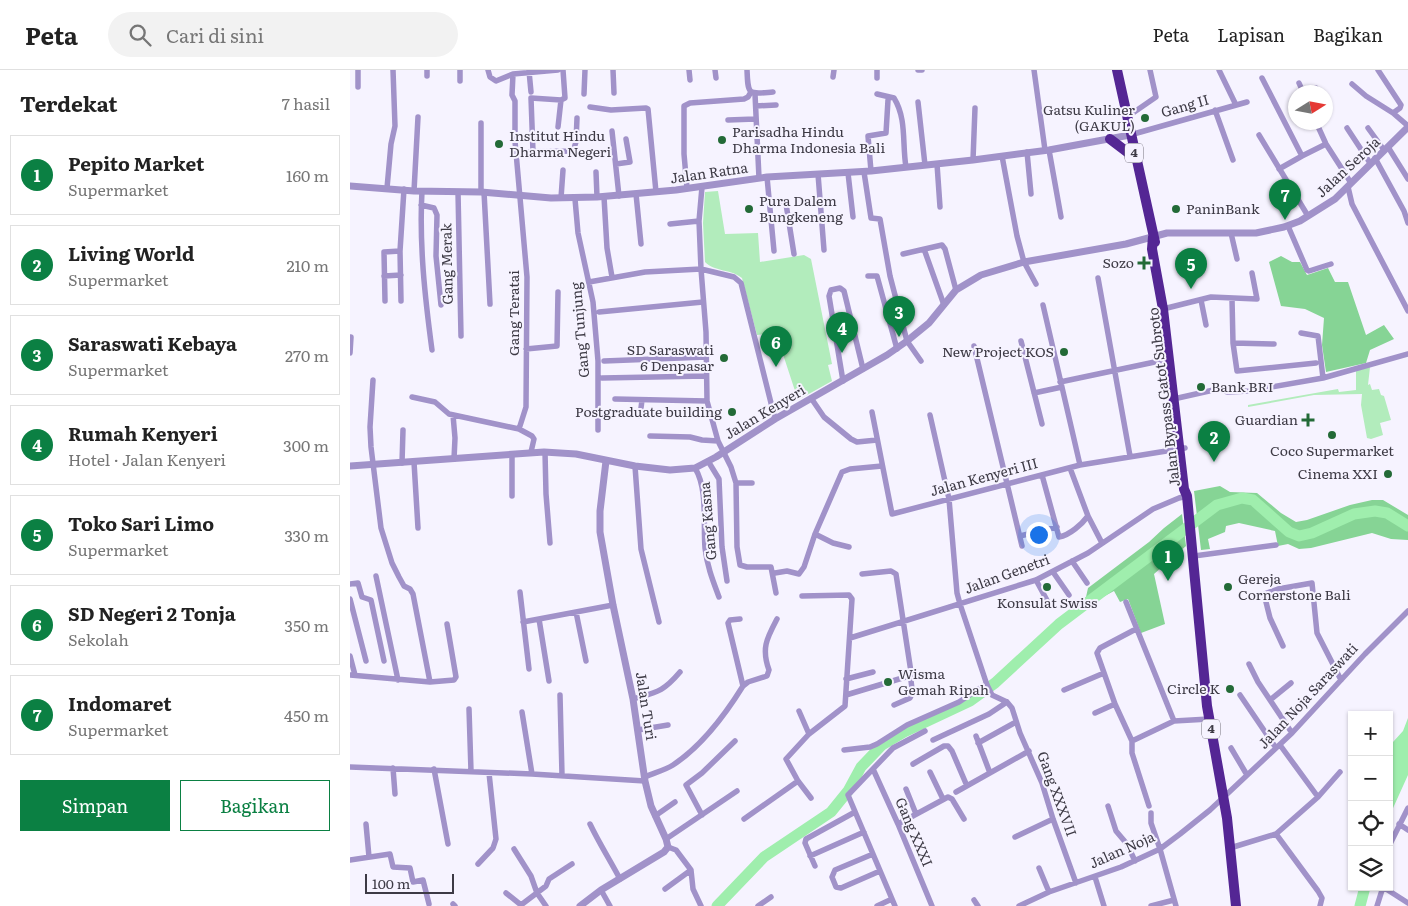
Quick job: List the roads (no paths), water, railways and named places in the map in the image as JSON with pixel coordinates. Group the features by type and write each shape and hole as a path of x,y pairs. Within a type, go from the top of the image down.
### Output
{"highway":[{"name":"Jalan Bypass Gatot Subroto","path":"1116,70 1128,135 1158,250 1178,398 1182,448"},
{"path":"1110,139 1135,158"},
{"name":"Jalan Bypass Gatot Subroto","path":"1165,309 1169,358 1189,488 1188,499 1209,719 1230,848 1236,906"}],"street":[{"path":"358,70 358,87"},
{"path":"387,188 394,126 393,70"},
{"path":"460,70 460,81"},
{"path":"488,70 490,77 496,80 529,71 558,70"},
{"path":"534,152 531,98 561,100 566,97 563,70"},
{"path":"584,70 584,94"},
{"path":"613,70 614,93"},
{"path":"688,70 690,80"},
{"path":"715,70 716,78"},
{"path":"747,70 748,88 753,93 756,106 755,119 763,178 770,205 774,252"},
{"path":"833,77 834,70"},
{"path":"877,70 877,78"},
{"path":"1034,70 1047,150 1061,217"},
{"path":"1126,118 1156,97 1150,70"},
{"path":"1220,70 1236,105"},
{"path":"1378,70 1400,105 1400,108 1394,113"},
{"path":"529,71 531,92"},
{"name":"Gang Teratai","path":"513,74 512,94 516,101 515,141 527,277 526,407 520,429"},
{"path":"1262,78 1302,156"},
{"path":"1352,84 1366,96 1394,113 1408,127"},
{"path":"687,188 684,154 684,106 744,99 753,93 774,92"},
{"path":"877,94 894,98 898,105 904,132 903,149 906,167"},
{"path":"558,128 561,100"},
{"path":"888,100 886,133 868,136 871,218 880,219 890,276 907,342 921,361"},
{"path":"918,102 925,165"},
{"name":"Gang II","path":"1128,135 1247,102"},
{"path":"756,106 776,104"},
{"path":"590,108 611,110 648,109 656,192"},
{"path":"973,160 975,108"},
{"path":"1215,110 1233,160"},
{"path":"418,117 418,191 421,206 425,295 432,350"},
{"path":"517,152 573,151 576,142 577,118"},
{"path":"728,120 755,119"},
{"path":"481,123 482,192 490,304"},
{"name":"Jalan Seroja","path":"1153,236 1171,233 1266,232 1288,226 1308,216 1340,194 1408,127"},
{"path":"1347,128 1373,161 1404,211 1408,223"},
{"path":"1368,128 1386,148 1408,179"},
{"path":"1320,130 1349,185 1352,204 1408,311"},
{"path":"612,131 619,196"},
{"name":"Jalan Ratna","path":"350,186 418,191 482,192 560,198 619,196 763,178 848,173 973,160 1047,150 1128,135"},
{"path":"1259,135 1308,216"},
{"path":"616,164 630,162 626,139"},
{"path":"1279,169 1326,144"},
{"path":"1027,152 1031,194"},
{"path":"1002,156 1010,209 1024,262 1036,284"},
{"path":"937,164 940,206"},
{"path":"560,198 563,170"},
{"path":"596,172 612,277"},
{"path":"848,173 853,217"},
{"path":"818,174 824,250"},
{"path":"702,187 699,221 707,401 718,441 736,483 737,547 740,565 743,567 771,567 776,594"},
{"path":"401,301 400,251 404,190"},
{"name":"Gang Merak","path":"458,192 461,336"},
{"path":"636,194 641,244"},
{"path":"1340,194 1352,204"},
{"name":"Gang Tunjung","path":"575,198 578,233 593,302 598,361 598,430"},
{"path":"770,205 786,204 794,254"},
{"path":"421,206 434,208 436,211 436,256 440,305"},
{"path":"670,224 699,221"},
{"path":"1288,226 1306,270 1331,264"},
{"path":"1231,233 1237,259"},
{"name":"Jalan Kenyeri","path":"350,466 545,452 576,454 635,466 670,470 695,468 724,452 775,419 897,349 929,323 956,290 981,275 1024,262 1126,244 1153,236"},
{"path":"903,254 940,245 944,246 956,290"},
{"path":"924,249 944,304"},
{"path":"385,301 384,252 400,251"},
{"path":"589,282 645,272 701,269 734,277 741,283 775,419"},
{"path":"1165,309 1216,297 1255,300 1258,298 1252,273"},
{"path":"384,276 401,274"},
{"path":"868,276 877,276 897,349"},
{"path":"1098,278 1130,456"},
{"path":"843,381 829,296 831,290 840,288 844,292 863,370"},
{"path":"526,349 557,346 558,292"},
{"path":"1232,299 1232,343 1235,368 1238,371 1316,363"},
{"path":"1201,300 1206,325"},
{"path":"599,312 704,302"},
{"path":"1043,305 1080,465"},
{"path":"1301,333 1318,336 1323,378"},
{"path":"350,353 351,337"},
{"path":"1022,341 1042,424"},
{"path":"1232,343 1274,344"},
{"path":"974,346 1022,546"},
{"path":"1178,398 1218,389 1227,392 1249,391 1323,378 1408,354"},
{"path":"604,361 706,357"},
{"path":"1034,393 1115,370 1169,358"},
{"path":"602,378 706,376"},
{"path":"373,380 370,427 381,528 392,563 404,586 410,589 413,594 430,682"},
{"path":"412,397 435,402 445,412 453,415 520,429 534,439 532,452"},
{"path":"811,398 824,417 852,440 857,442 877,440"},
{"path":"615,399 707,401"},
{"path":"640,416 642,400"},
{"name":"Jalan Kenyeri III","path":"872,412 892,514 1080,465 1182,448"},
{"path":"453,415 454,459"},
{"path":"930,415 949,499 960,604 992,695 1007,702"},
{"path":"402,463 403,430"},
{"path":"650,436 690,437 718,441"},
{"path":"545,452 550,543"},
{"path":"512,454 512,496"},
{"name":"Jalan Turi","path":"606,461 599,523 613,605 633,698 645,779 655,816 666,838 668,847"},
{"name":"Gang Kasna","path":"708,461 720,480 722,547 726,581"},
{"path":"414,462 418,528"},
{"path":"635,466 641,549 659,622"},
{"path":"775,573 787,571 799,574 804,567 815,534 842,472 850,469 882,466"},
{"path":"695,468 701,479 708,567 719,597"},
{"path":"1070,468 1088,516 1102,543"},
{"path":"1042,475 1060,537 1066,536 1088,516"},
{"path":"736,483 752,483"},
{"name":"Jalan Genetri","path":"850,638 1036,580 1102,543 1153,509 1179,498 1188,499"},
{"path":"1020,536 1057,528"},
{"path":"815,534 834,543 849,547"},
{"path":"1193,553 1276,545"},
{"path":"1072,561 1086,583"},
{"path":"862,574 895,572 911,672 909,676 912,696 894,705"},
{"path":"1053,572 1069,596"},
{"path":"376,576 398,680"},
{"path":"1036,580 1050,604"},
{"path":"350,584 358,583 362,597 371,600 384,661"},
{"path":"1283,646 1270,618 1264,594 1278,589 1312,583 1316,633 1341,680"},
{"path":"520,592 529,669"},
{"path":"802,596 848,595 851,596 852,604 846,704 809,734 786,759 798,781 811,798"},
{"path":"350,599 366,662"},
{"path":"1126,602 1174,721"},
{"path":"523,622 613,605"},
{"name":"Jalan Noja Saraswati","path":"1221,800 1292,733 1408,611"},
{"path":"576,612 586,661"},
{"path":"539,619 549,681"},
{"path":"740,619 730,620 728,623 743,686"},
{"path":"350,767 645,779 671,766 692,752 743,686 748,682 766,676 769,670 764,658 765,648 768,636 777,619"},
{"path":"350,656 352,675 430,682 452,681 456,677 447,624"},
{"path":"1136,629 1100,648 1098,651 1115,704 1132,741 1132,753 1149,806"},
{"path":"1249,664 1292,733"},
{"path":"633,698 659,692 669,685 680,672"},
{"path":"846,679 873,672"},
{"path":"1064,690 1104,673"},
{"path":"846,695 909,676"},
{"path":"1270,700 1291,683"},
{"path":"844,750 870,747 877,744 907,726 959,702 987,684"},
{"path":"560,695 562,775"},
{"path":"1240,695 1318,797"},
{"path":"933,740 989,714 1007,702"},
{"name":"Gang XXXVII","path":"1007,702 1012,708 1042,783 1076,883"},
{"path":"1095,713 1115,704"},
{"path":"470,709 471,772"},
{"path":"799,711 809,734"},
{"path":"522,712 532,774"},
{"path":"1132,741 1174,721 1209,719"},
{"path":"978,743 1016,722"},
{"path":"638,730 668,725"},
{"path":"895,906 848,796 893,748 925,731"},
{"path":"976,736 990,773"},
{"path":"702,815 686,785 702,774 735,741"},
{"path":"913,764 944,746 948,746 967,786"},
{"path":"1231,748 1247,776"},
{"path":"956,792 1029,751"},
{"path":"392,768 395,794"},
{"path":"434,769 448,844"},
{"name":"Gang XXXI","path":"873,769 932,906"},
{"path":"930,772 943,799"},
{"path":"1230,848 1276,834 1318,797 1340,772"},
{"path":"478,864 493,848 496,839 489,773"},
{"path":"744,818 798,781"},
{"path":"906,788 916,814"},
{"path":"666,838 737,791"},
{"path":"898,824 943,799 950,798 964,819"},
{"name":"Jalan Noja","path":"1019,906 1049,892 1135,861 1160,849 1221,800"},
{"path":"655,816 675,802"},
{"path":"1108,806 1116,831 1127,844 1135,861"},
{"path":"1393,837 1408,808"},
{"path":"815,866 805,843 806,839 855,812"},
{"path":"1151,813 1151,823 1175,903 1151,906"},
{"path":"1015,837 1053,820"},
{"path":"366,824 369,857"},
{"path":"590,824 620,879"},
{"path":"1399,824 1408,830"},
{"path":"810,856 864,832"},
{"path":"1276,834 1318,891 1322,898 1320,906"},
{"path":"580,906 602,890 664,852 668,847 676,850 691,870 693,890 701,906"},
{"path":"514,849 531,876 537,893 546,906"},
{"path":"350,860 390,854 393,867 410,868 413,882 423,880 429,904"},
{"path":"873,854 834,870 832,877 836,887 840,888 880,871"},
{"path":"506,893 520,905 546,886 549,879 572,864"},
{"path":"1039,868 1049,892"},
{"path":"665,889 691,870"},
{"path":"1095,877 1104,906"},
{"path":"1377,906 1383,887 1408,903"},
{"path":"602,890 610,906"},
{"path":"758,906 771,897"},
{"path":"877,906 892,899"},
{"path":"974,900 978,906"}],"waterway":[{"path":"717,906 764,857 831,812 848,791 861,767 882,745 904,732 970,701 995,683 1059,624 1217,505 1242,498 1253,500 1289,532 1299,536 1312,533 1354,514 1375,511 1387,513 1408,526"},
{"path":"1360,906 1364,891"}],"place":[{"name":"Gatsu Kuliner (GAKUL)","path":"1145,118"},
{"name":"Parisadha Hindu Dharma Indonesia Bali","path":"722,140"},
{"name":"Institut Hindu Dharma Negeri","path":"499,144"},
{"name":"Pura Dalem Bungkeneng","path":"749,209"},
{"name":"PaninBank","path":"1176,209"},
{"name":"Indomaret","path":"1285,220"},
{"name":"Sozo","path":"1144,263"},
{"name":"Toko Sari Limo","path":"1191,289"},
{"name":"Saraswati Kebaya","path":"899,337"},
{"name":"New Project KOS","path":"1064,352"},
{"name":"Rumah Kenyeri","path":"842,353"},
{"name":"SD Saraswati 6 Denpasar","path":"724,358"},
{"name":"SD Negeri 2 Tonja","path":"776,367"},
{"name":"Bank BRI","path":"1201,387"},
{"name":"Postgraduate building","path":"732,412"},
{"name":"Guardian","path":"1308,420"},
{"name":"Coco Supermarket","path":"1332,435"},
{"name":"Living World","path":"1214,462"},
{"name":"Cinema XXI","path":"1388,474"},
{"name":"Pepito Market","path":"1168,581"},
{"name":"Konsulat Swiss","path":"1047,587"},
{"name":"Gereja Cornerstone Bali","path":"1228,587"},
{"name":"Wisma Gemah Ripah","path":"888,682"},
{"name":"Circle K","path":"1230,689"}]}
